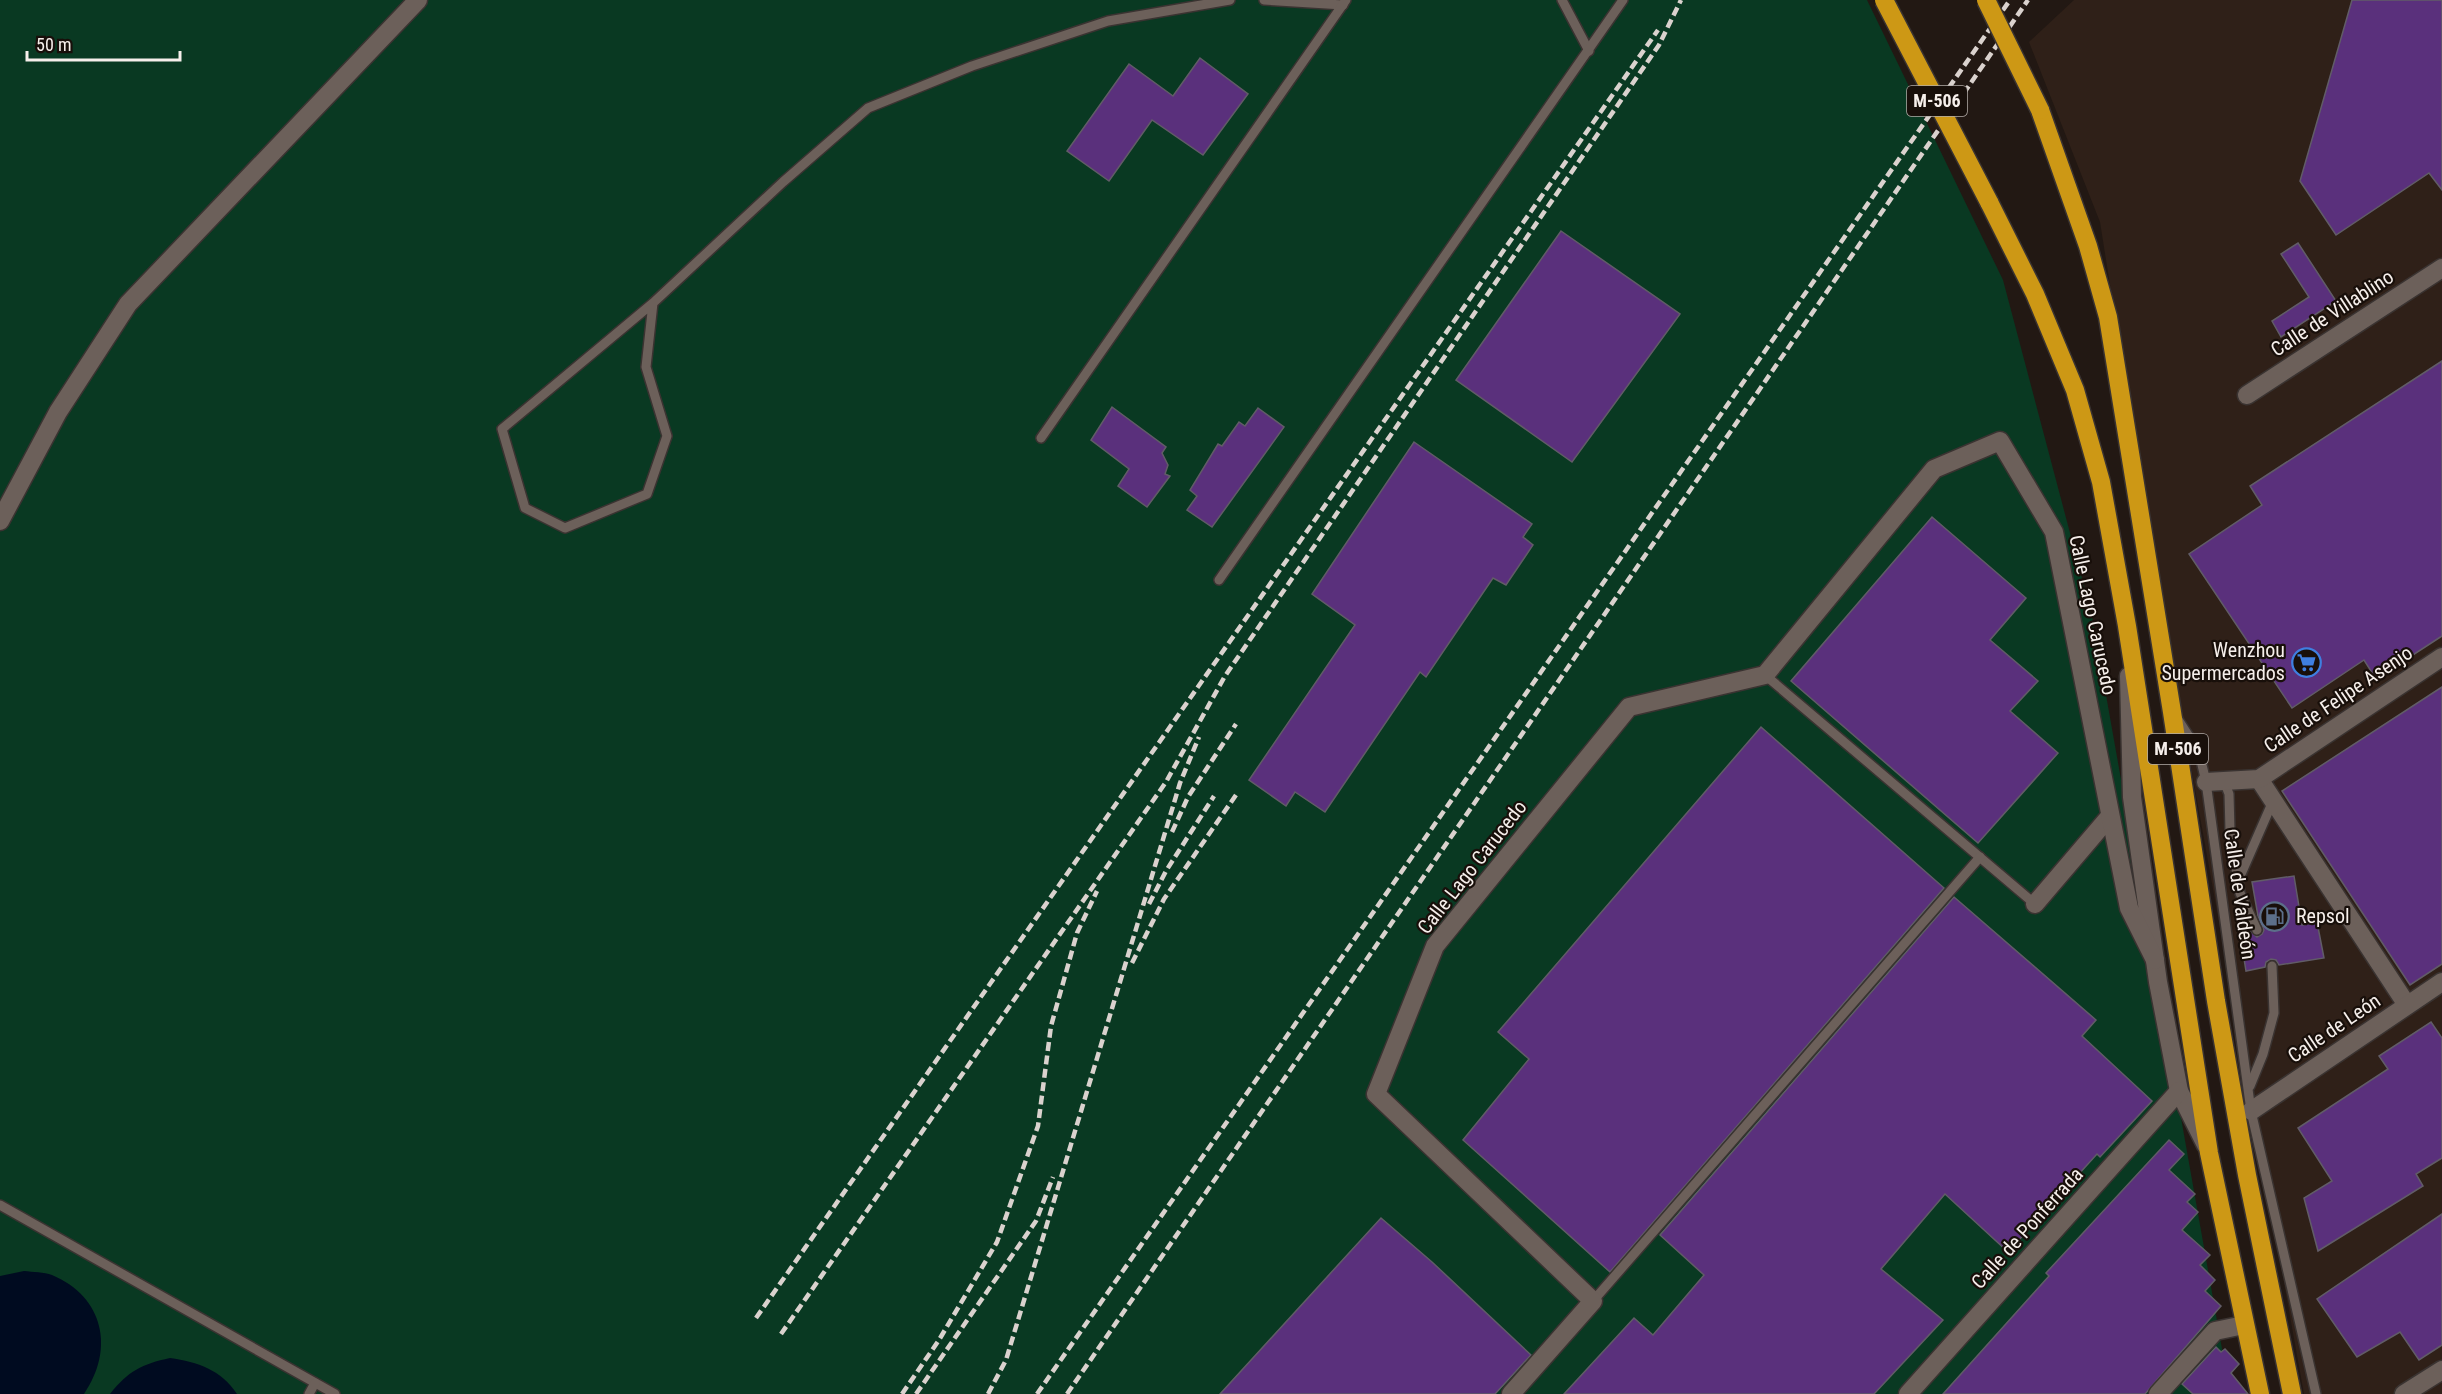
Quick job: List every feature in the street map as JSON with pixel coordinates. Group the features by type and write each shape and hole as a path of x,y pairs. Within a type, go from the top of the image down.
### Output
{"highway":[{"name":"M-506","path":"1884,0 2035,294 2075,390 2101,482 2127,626 2210,1153 2260,1394"},
{"name":"M-506","path":"1986,0 2040,110 2088,246 2108,317 2216,1001 2247,1175 2292,1394"}],"street":[{"path":"0,521 58,412 128,304 418,0"},
{"name":"Calle de Villablino","path":"2247,395 2442,268"},
{"name":"Calle Lago Carucedo","path":"1593,1301 1376,1094 1435,946 1629,707 1765,675 1934,469 2000,441 2054,532 2128,908 2155,960"},
{"path":"2127,626 2132,797 2155,960 2179,1091 2210,1153"},
{"name":"Calle de Felipe Asenjo","path":"2215,781 2259,779 2442,657"},
{"name":"Calle de Felipe Asenjo","path":"2259,779 2407,1005"},
{"path":"2035,904 2110,816"},
{"name":"Calle de León","path":"2251,1111 2442,982"},
{"name":"Calle de Ponferrada","path":"1908,1394 2179,1091"},
{"path":"1511,1394 1593,1301"},
{"path":"2158,1394 2215,1331 2244,1325"},
{"path":"2404,1394 2442,1370"}],"lane":[{"path":"653,303 646,367 667,436 647,494 565,528 525,508 502,429 653,303 783,182 868,108 972,66 1108,21 1230,0"},
{"path":"1264,0 1344,3"},
{"path":"1562,0 1588,51"},
{"path":"1219,580 1623,0"},
{"path":"1041,438 1344,3"},
{"path":"1765,675 2035,904"},
{"name":"Calle de Valdeón","path":"2172,712 2215,781 2229,794 2230,831 2240,893 2256,930"},
{"name":"Calle de Valdeón","path":"2215,781 2251,1111 2316,1394"},
{"name":"Calle de Valdeón","path":"2238,881 2273,801"},
{"path":"1593,1301 1980,857"},
{"name":"Calle de Valdeón","path":"2249,1089 2263,1054 2274,1013 2272,966"},
{"path":"0,1205 335,1394"},
{"path":"309,1394 315,1383"}],"shaded area":[{"path":"2074,0 2442,0 2442,1394 2304,1394 2155,567 2100,222 2029,42"}],"green space":[{"path":"0,0 1867,0 2003,280 2092,616 2230,1394 0,1394"}],"water":[{"path":"24,1271 49,1274 70,1285 93,1310 99,1326 101,1342 94,1377 84,1394 0,1394 0,1276"},
{"path":"170,1358 208,1368 224,1379 237,1394 110,1394 136,1370"}],"building":[{"path":"2352,0 2442,0 2442,190 2429,173 2336,235 2300,181"},
{"path":"1200,58 1248,94 1203,155 1152,120 1109,181 1067,151 1129,64 1173,96"},
{"path":"1561,231 1680,314 1572,462 1456,380"},
{"path":"2298,243 2336,301 2281,337 2272,321 2309,297 2281,254"},
{"path":"2442,361 2442,636 2376,679 2364,660 2292,708 2189,554 2262,505 2250,486"},
{"path":"1112,407 1166,447 1162,453 1168,465 1165,474 1170,476 1147,507 1118,486 1129,469 1091,440"},
{"path":"1258,408 1284,427 1212,527 1187,510 1197,496 1190,490 1218,444 1222,446 1239,422 1245,426"},
{"path":"1414,442 1532,524 1523,537 1533,545 1506,585 1493,578 1426,677 1420,672 1325,812 1295,792 1286,806 1249,780 1355,625 1312,594"},
{"path":"1932,517 2026,598 1990,640 2038,681 2010,711 2058,753 1978,843 1791,681"},
{"path":"2442,687 2442,964 2410,985 2282,791"},
{"path":"1761,727 1944,888 1610,1272 1463,1140 1529,1059 1498,1032"},
{"path":"2294,876 2302,925 2317,922 2324,958 2279,965 2276,960 2271,959 2266,962 2265,967 2246,971 2240,933 2250,931 2257,937 2264,930 2258,916 2252,882"},
{"path":"1954,897 2096,1020 2082,1036 2152,1101 2100,1157 2097,1154 2008,1252 1945,1194 1881,1269 1943,1320 1874,1394 1564,1394 1634,1318 1653,1335 1704,1275 1660,1235"},
{"path":"2431,1022 2442,1038 2442,1158 2416,1174 2423,1186 2318,1251 2304,1198 2332,1181 2298,1128 2388,1069 2379,1056"},
{"path":"2169,1140 2184,1154 2169,1170 2195,1194 2187,1202 2198,1212 2182,1230 2210,1255 2200,1265 2215,1280 2205,1291 2221,1306 2145,1394 1943,1394 2049,1276 2046,1273"},
{"path":"2442,1214 2442,1345 2419,1360 2400,1332 2357,1357 2317,1299"},
{"path":"1381,1218 1432,1262 1531,1355 1495,1394 1220,1394"},
{"path":"2216,1347 2221,1352 2225,1349 2239,1364 2231,1373 2248,1394 2193,1394 2182,1384"}],"railway":[{"path":"781,1334 1166,782 1225,676 1659,45 1681,0"},
{"path":"1037,1394 2010,0"},
{"path":"1067,1394 2028,0"},
{"path":"756,1318 1658,30"},
{"path":"1172,832 1188,797 1236,724"},
{"path":"988,1394 1006,1360 1180,783 1199,737"},
{"path":"1132,963 1164,899 1236,795"},
{"path":"1149,904 1166,871 1214,796"},
{"path":"902,1394 939,1340 997,1242 1038,1126 1051,1026 1077,933 1097,891"},
{"path":"916,1394 1036,1221 1053,1177"}],"place":[{"name":"Wenzhou Supermercados","path":"2306,662"},
{"name":"Repsol","path":"2275,916"}]}
